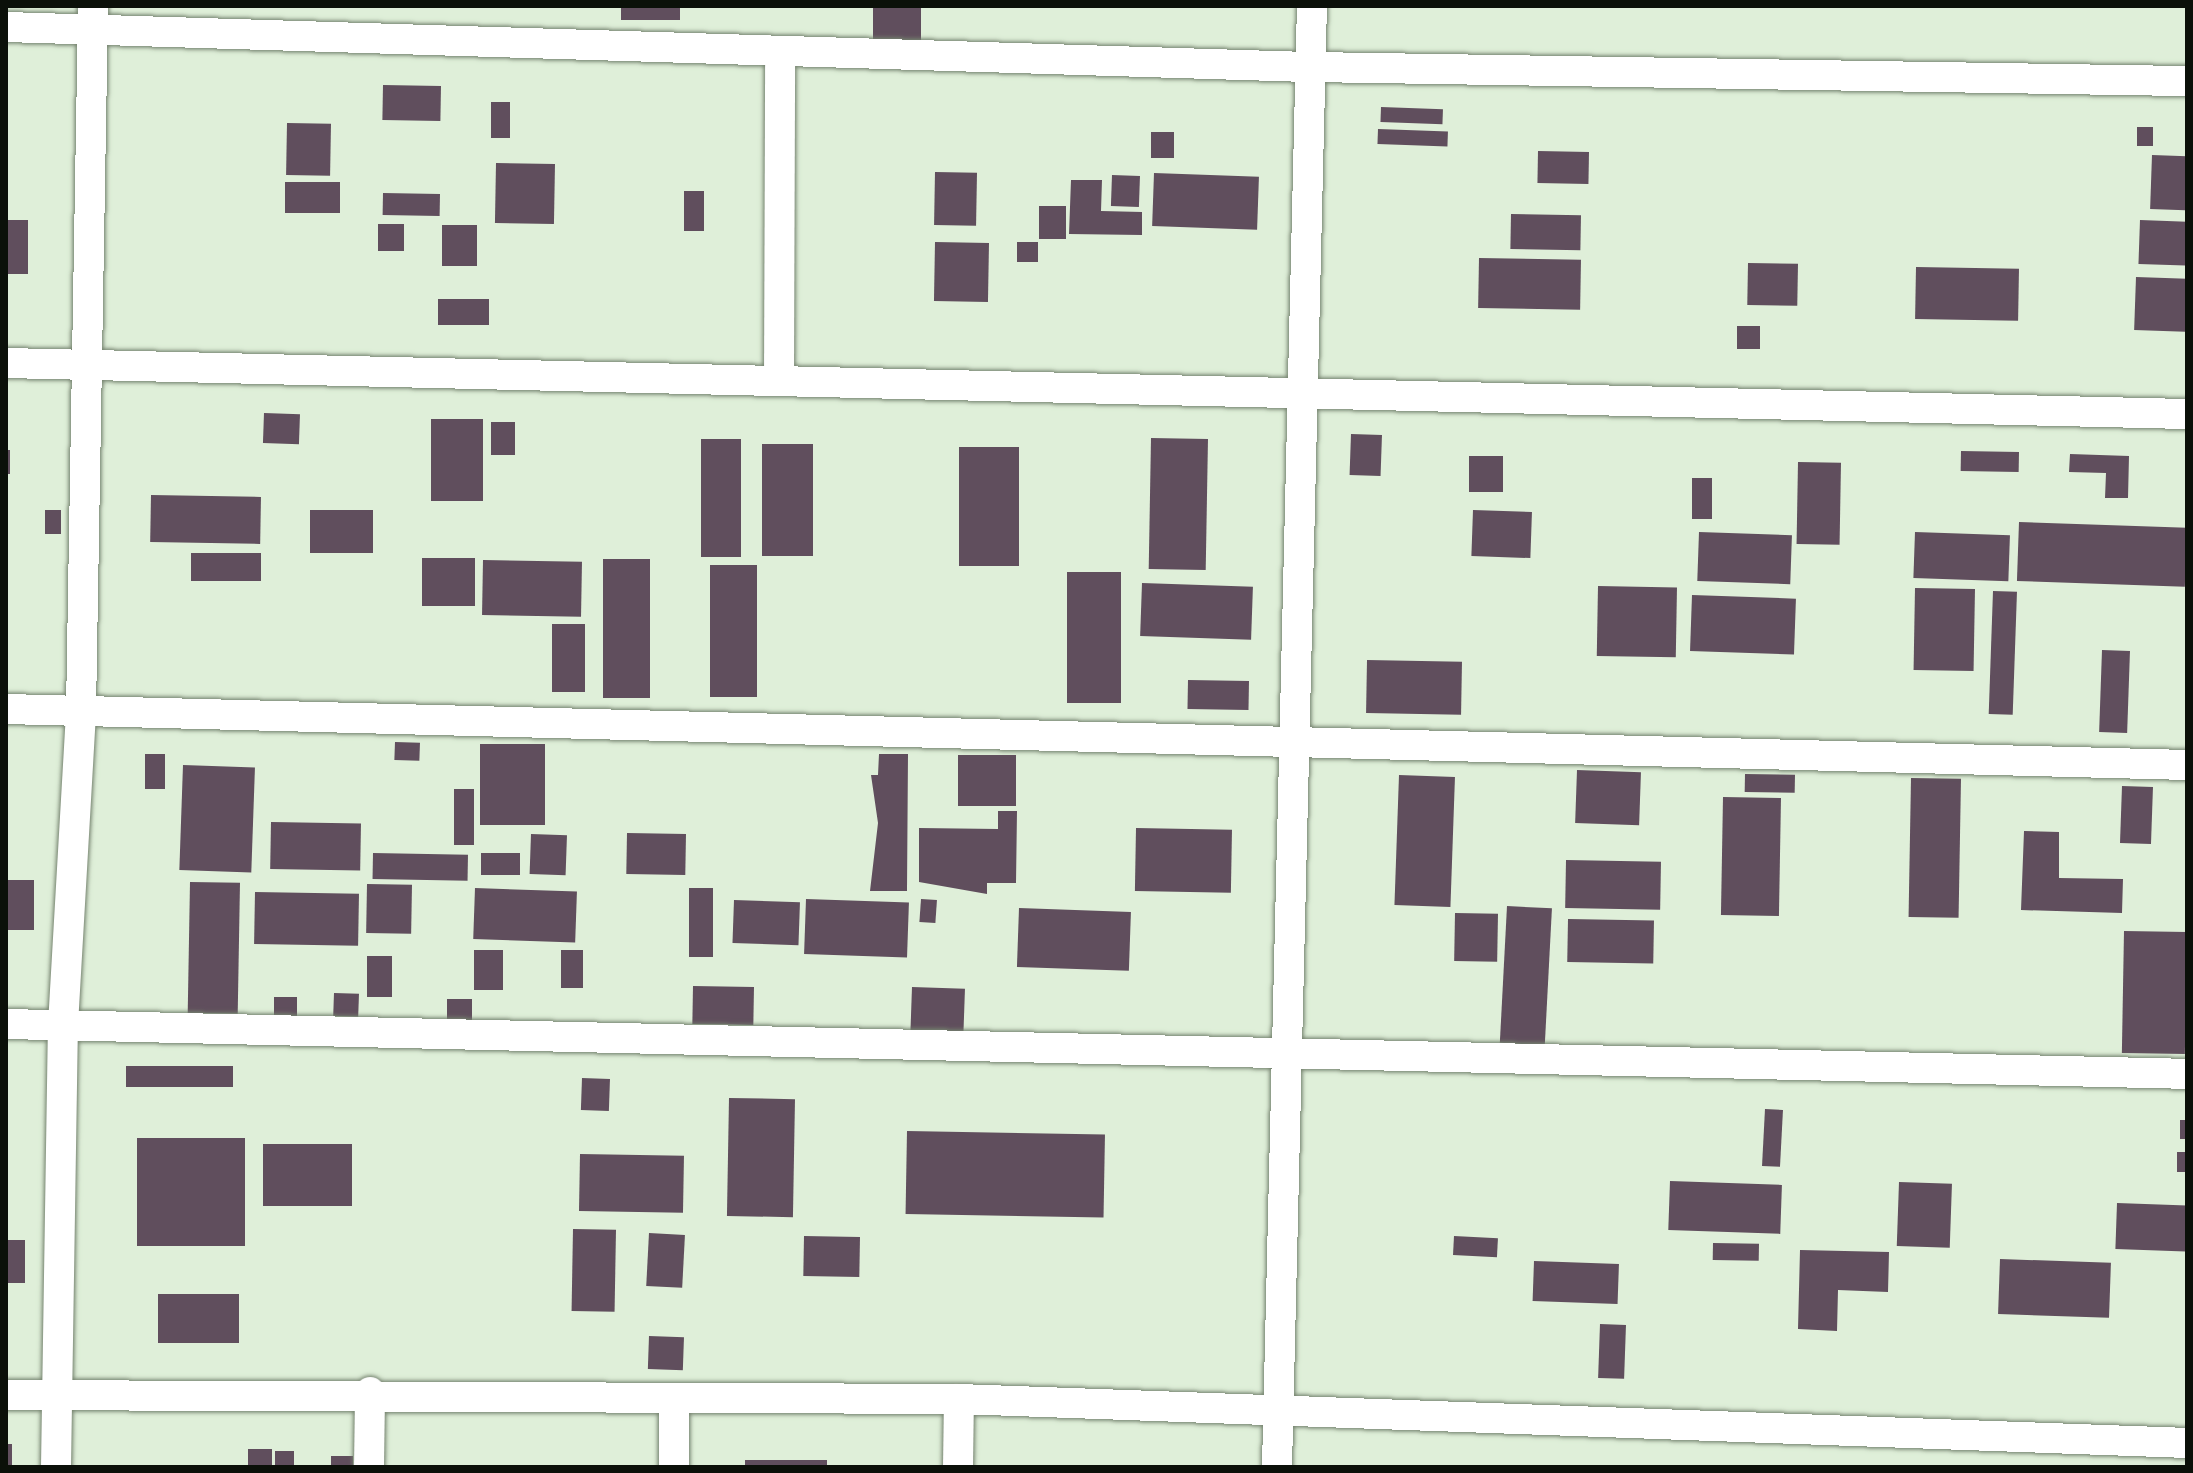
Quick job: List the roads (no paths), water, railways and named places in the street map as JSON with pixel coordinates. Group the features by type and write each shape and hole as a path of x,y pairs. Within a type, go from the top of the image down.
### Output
{"street":[{"path":"1277,1467 1287,1048 1299,743 1312,6"},
{"path":"6,27 93,17 780,52 1311,67 2187,81"},
{"path":"56,1467 63,1025 81,711 93,17"},
{"path":"779,380 780,52"},
{"path":"6,363 2187,414"},
{"path":"6,709 2187,765"},
{"path":"6,1024 1287,1048 2187,1074"},
{"path":"369,1467 370,1392"},
{"path":"6,1395 370,1392 959,1399 1278,1408 2187,1443"},
{"path":"674,1398 674,1467"},
{"path":"958,1467 959,1399"}]}
